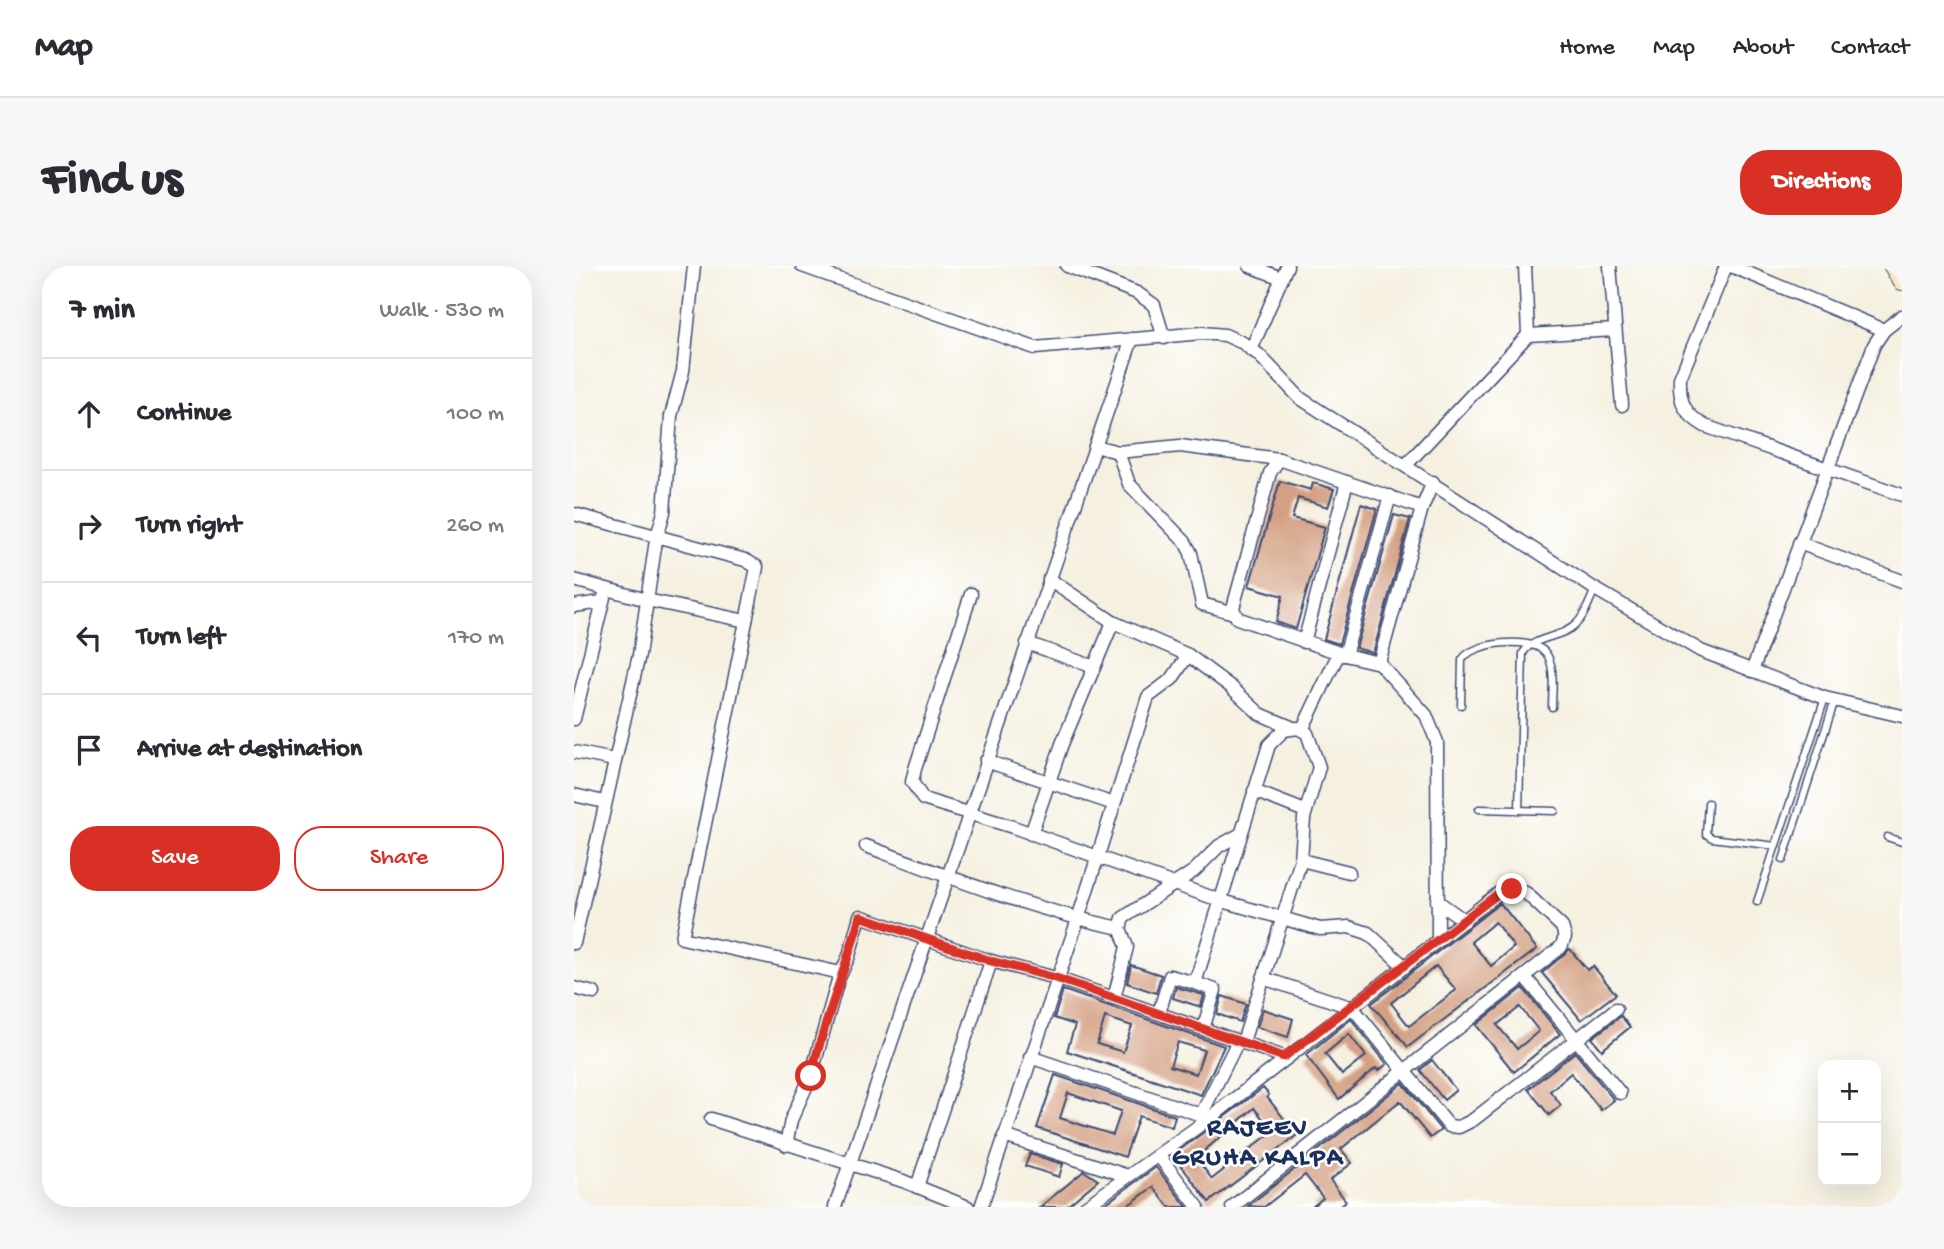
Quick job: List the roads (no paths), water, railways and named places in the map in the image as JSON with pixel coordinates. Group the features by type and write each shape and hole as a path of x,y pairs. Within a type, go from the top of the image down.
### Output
{"main road":[{"path":"1893,266 1902,281"}],"street":[{"path":"574,943 577,915 639,654 657,535 664,512 671,416 683,370 694,266"},
{"path":"1067,266 1137,293 1154,306 1164,338"},
{"path":"1250,266 1284,272 1251,349"},
{"path":"1525,266 1528,335"},
{"path":"1610,266 1622,405"},
{"path":"1884,330 1729,266 1680,379 1679,396 1692,419 1706,426 1826,471 1902,495"},
{"path":"806,267 1035,348 1202,333 1225,335 1251,349 1300,398 1595,589 1702,651 1830,699 1902,716"},
{"path":"1752,671 1874,345 1884,330 1902,316"},
{"path":"1406,465 1528,335 1615,330"},
{"path":"835,1207 1132,339"},
{"path":"1095,446 1118,452 1180,446 1279,459 1422,508"},
{"path":"1118,452 1129,484 1185,542 1191,553 1202,604 1234,613 1237,618 1304,642 1379,663 1426,715 1437,742 1438,942"},
{"path":"1234,613 1270,473 1279,459"},
{"path":"1304,642 1347,482"},
{"path":"1379,663 1422,508 1433,482"},
{"path":"1195,983 1269,745 1296,729 1342,654 1390,496"},
{"path":"574,514 745,560 757,567 682,938 841,973"},
{"path":"1800,543 1902,581"},
{"path":"1049,579 1113,622 1188,655 1231,687 1260,714 1296,729 1316,753 1319,766 1305,811 1301,860 1240,1041 1206,1116"},
{"path":"574,580 647,600 746,621"},
{"path":"574,719 606,589"},
{"path":"971,594 912,782 923,799 968,812 1219,900 1320,929 1349,927 1368,933 1405,967"},
{"path":"574,606 602,602"},
{"path":"1031,834 1113,622"},
{"path":"1027,643 1094,667"},
{"path":"981,1207 1078,919 1148,697 1172,679 1188,655"},
{"path":"574,752 614,760"},
{"path":"986,761 1114,804"},
{"path":"1254,790 1305,811"},
{"path":"574,795 604,802"},
{"path":"1114,998 1127,947 1120,928 1123,918 1194,872 1219,846 1239,835"},
{"path":"866,846 948,877 1078,919 1120,928"},
{"path":"1301,860 1349,872"},
{"path":"1085,1207 1159,1156 1206,1116 1353,1008 1499,893 1512,889 1526,893 1562,927 1565,937 1561,947 1231,1207"},
{"path":"1437,901 1465,921"},
{"path":"786,1145 791,1121 811,1076 860,916 991,961 1056,978 1284,1057"},
{"path":"917,1187 991,961"},
{"path":"1159,1013 1170,976 1215,990 1203,1029"},
{"path":"1525,977 1620,1093"},
{"path":"1263,978 1353,1008 1441,1119 1449,1126 1459,1127 1473,1121 1616,1009"},
{"path":"574,988 594,993"},
{"path":"1030,1057 1206,1116"},
{"path":"711,1119 917,1187 968,1207"},
{"path":"1004,1136 1128,1176"},
{"path":"1159,1156 1198,1207"}],"lane":[{"path":"1461,705 1462,660 1465,654 1480,647 1529,644 1564,633 1578,622 1595,589"},
{"path":"1529,644 1544,651 1551,664 1552,707"},
{"path":"1519,810 1523,653 1529,644"},
{"path":"1757,902 1830,699"},
{"path":"1783,860 1830,699"},
{"path":"1708,803 1706,834 1712,838 1776,846"},
{"path":"1479,809 1555,811"},
{"path":"1887,837 1902,842"}],"district":[{"name":"RAJEEV GRUHA KALPA","path":"1258,1140"}]}
